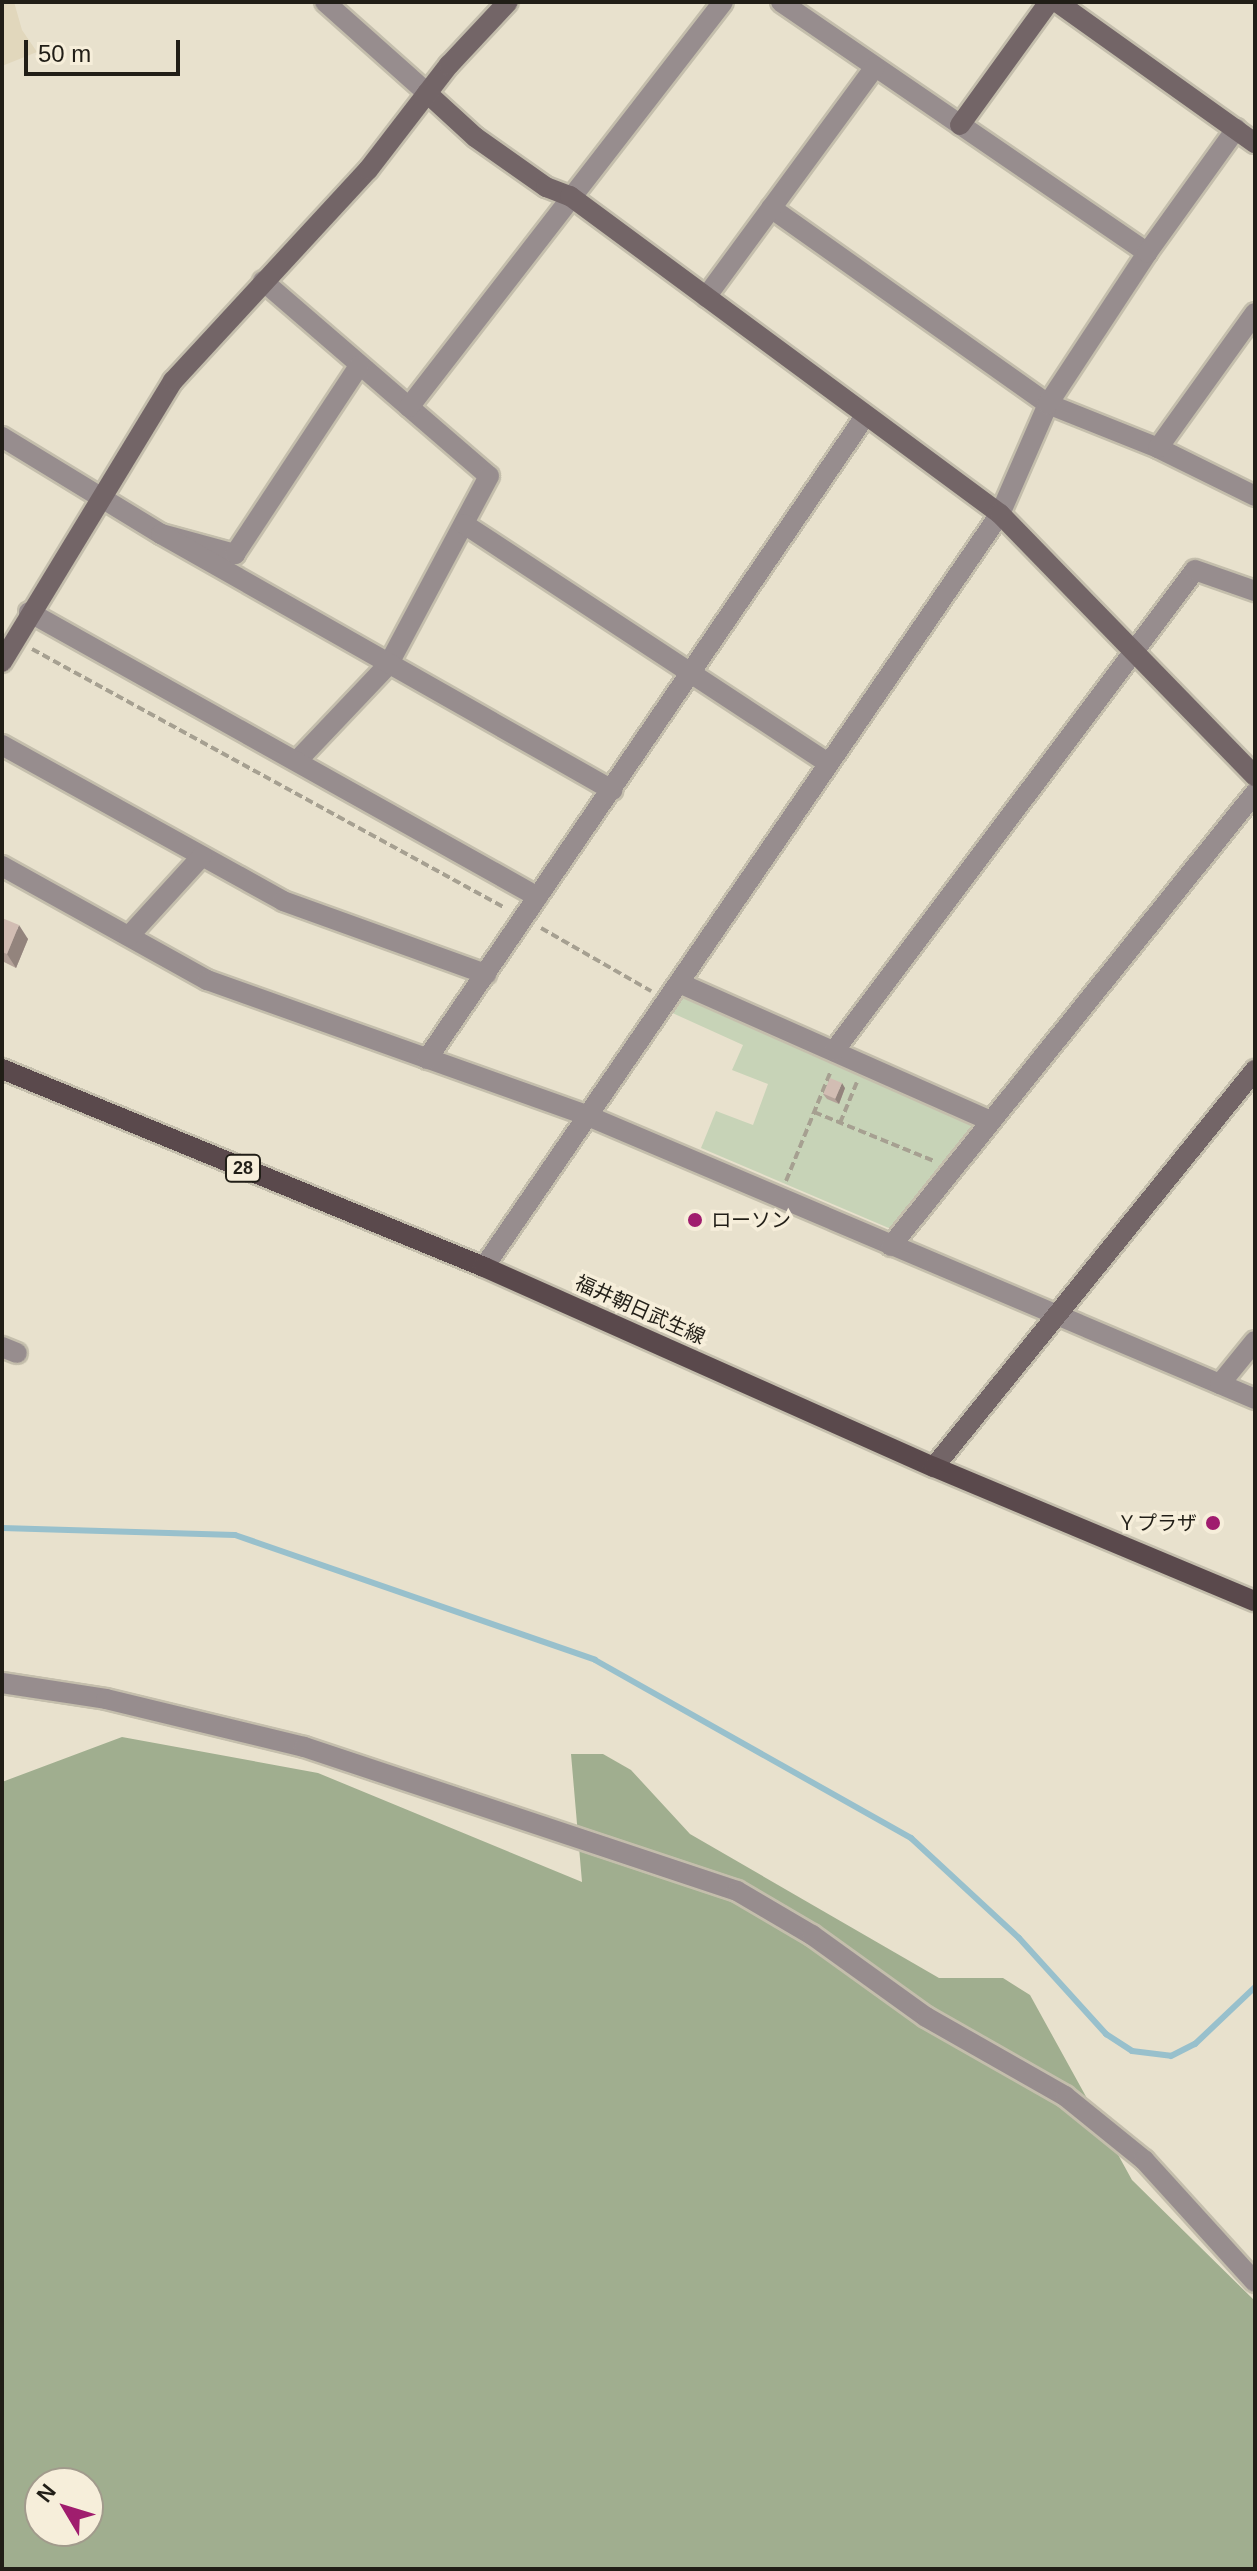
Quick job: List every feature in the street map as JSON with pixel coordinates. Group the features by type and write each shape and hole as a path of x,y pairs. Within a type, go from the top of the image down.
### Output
{"main road":[{"name":"福井朝日武生線","path":"2,1069 484,1267 934,1467 1255,1601"}],"street":[{"path":"325,2 475,137 546,187 570,196 1000,514 1255,776"},
{"path":"2,662 29,612 173,381 368,170 427,93 508,2"},
{"path":"409,407 723,2"},
{"path":"781,2 1147,253"},
{"path":"960,125 1049,2"},
{"path":"1057,2 1255,143"},
{"path":"706,297 875,67"},
{"path":"484,1267 1000,514 1048,404 1147,253 1236,129"},
{"path":"771,208 1048,404 1158,448 1255,496"},
{"path":"263,281 489,476 388,665 297,761"},
{"path":"1158,448 1248,335 1255,313"},
{"path":"161,534 235,554 359,366"},
{"path":"427,1059 691,676 866,415"},
{"path":"2,437 161,534 612,790"},
{"path":"464,524 691,676 828,763"},
{"path":"832,1061 1132,650 1195,570 1255,591"},
{"path":"29,612 538,897"},
{"path":"2,745 283,901 486,974"},
{"path":"891,1246 1255,793"},
{"path":"129,936 202,856"},
{"path":"2,866 207,980 588,1116 1053,1316 1255,1399"},
{"path":"673,992 832,1061 864,1065 991,1121"},
{"path":"934,1467 1053,1316 1255,1070"},
{"path":"1220,1384 1255,1341"},
{"path":"2,1683 106,1699 304,1747 737,1891 812,1935 926,2017 1065,2096 1144,2160 1255,2282"}],"path":[{"path":"14,639 524,919 673,992"},
{"path":"779,1198 832,1061"},
{"path":"840,1123 864,1065"},
{"path":"814,1112 953,1169"}],"shaded area":[{"path":"2,2 14,2 22,30 37,52 2,66"}],"green space":[{"path":"679,995 975,1126 891,1229 701,1148 716,1111 753,1125 768,1084 732,1070 743,1045 668,1011"},
{"path":"122,1737 318,1773 582,1882 571,1754 603,1754 631,1770 690,1834 939,1978 1003,1978 1030,1995 1132,2180 1255,2301 1255,2569 2,2569 2,1782"}],"building":[{"path":"2,918 19,925 7,954 2,952"},
{"path":"830,1078 842,1083 835,1099 823,1094"}],"waterway":[{"path":"2,1528 235,1535 595,1660 911,1838 1019,1938 1106,2034 1132,2051 1171,2056 1195,2044 1255,1987"}],"place":[{"name":"ローソン","path":"695,1220"},
{"name":"Ｙプラザ","path":"1213,1523"}]}
